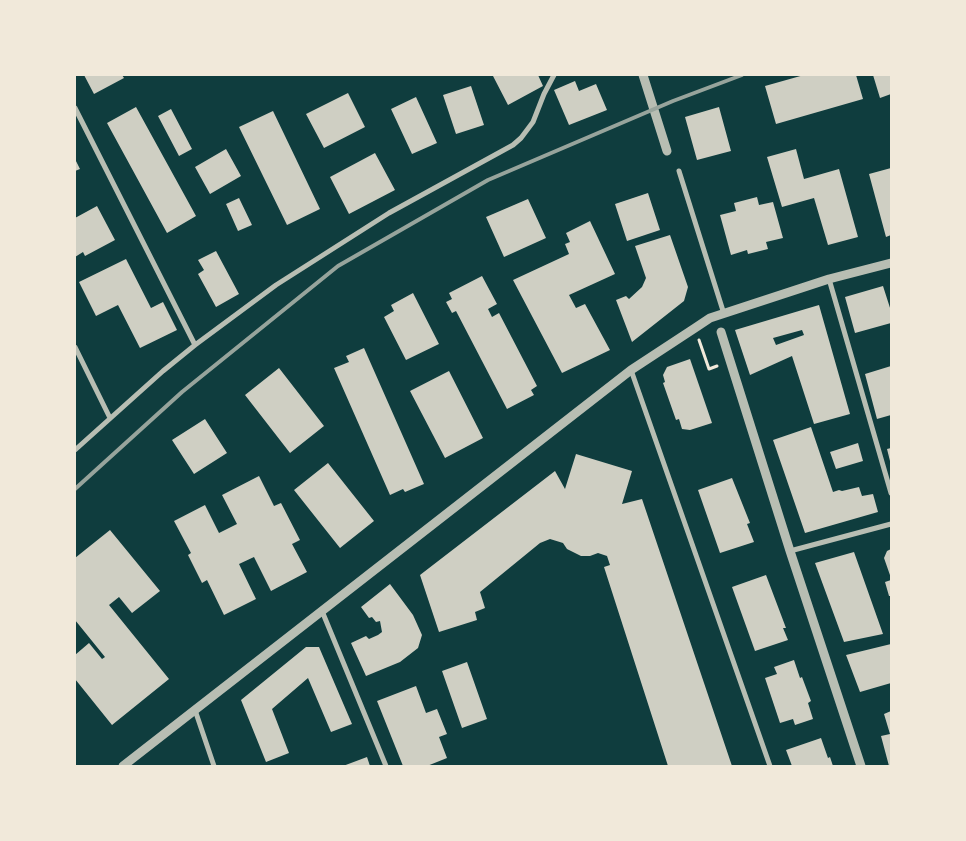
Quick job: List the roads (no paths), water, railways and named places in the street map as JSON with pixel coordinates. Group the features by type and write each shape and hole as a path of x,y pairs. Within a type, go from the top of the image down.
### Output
{"street":[{"path":"75,450 135,394 195,345 276,285 412,200 521,138 533,122 554,75"},
{"path":"643,75 667,151"},
{"path":"75,108 195,345"},
{"path":"680,171 724,314"},
{"path":"123,766 631,370 710,318 829,279 891,263"},
{"path":"829,279 891,493"},
{"path":"721,332 790,551 861,766"},
{"path":"75,347 110,418"},
{"path":"631,370 770,766"},
{"path":"790,551 891,524"},
{"path":"322,611 386,766"},
{"path":"194,710 214,766"}],"railway":[{"path":"75,489 182,392 338,266 488,180 673,101 742,75"}]}
